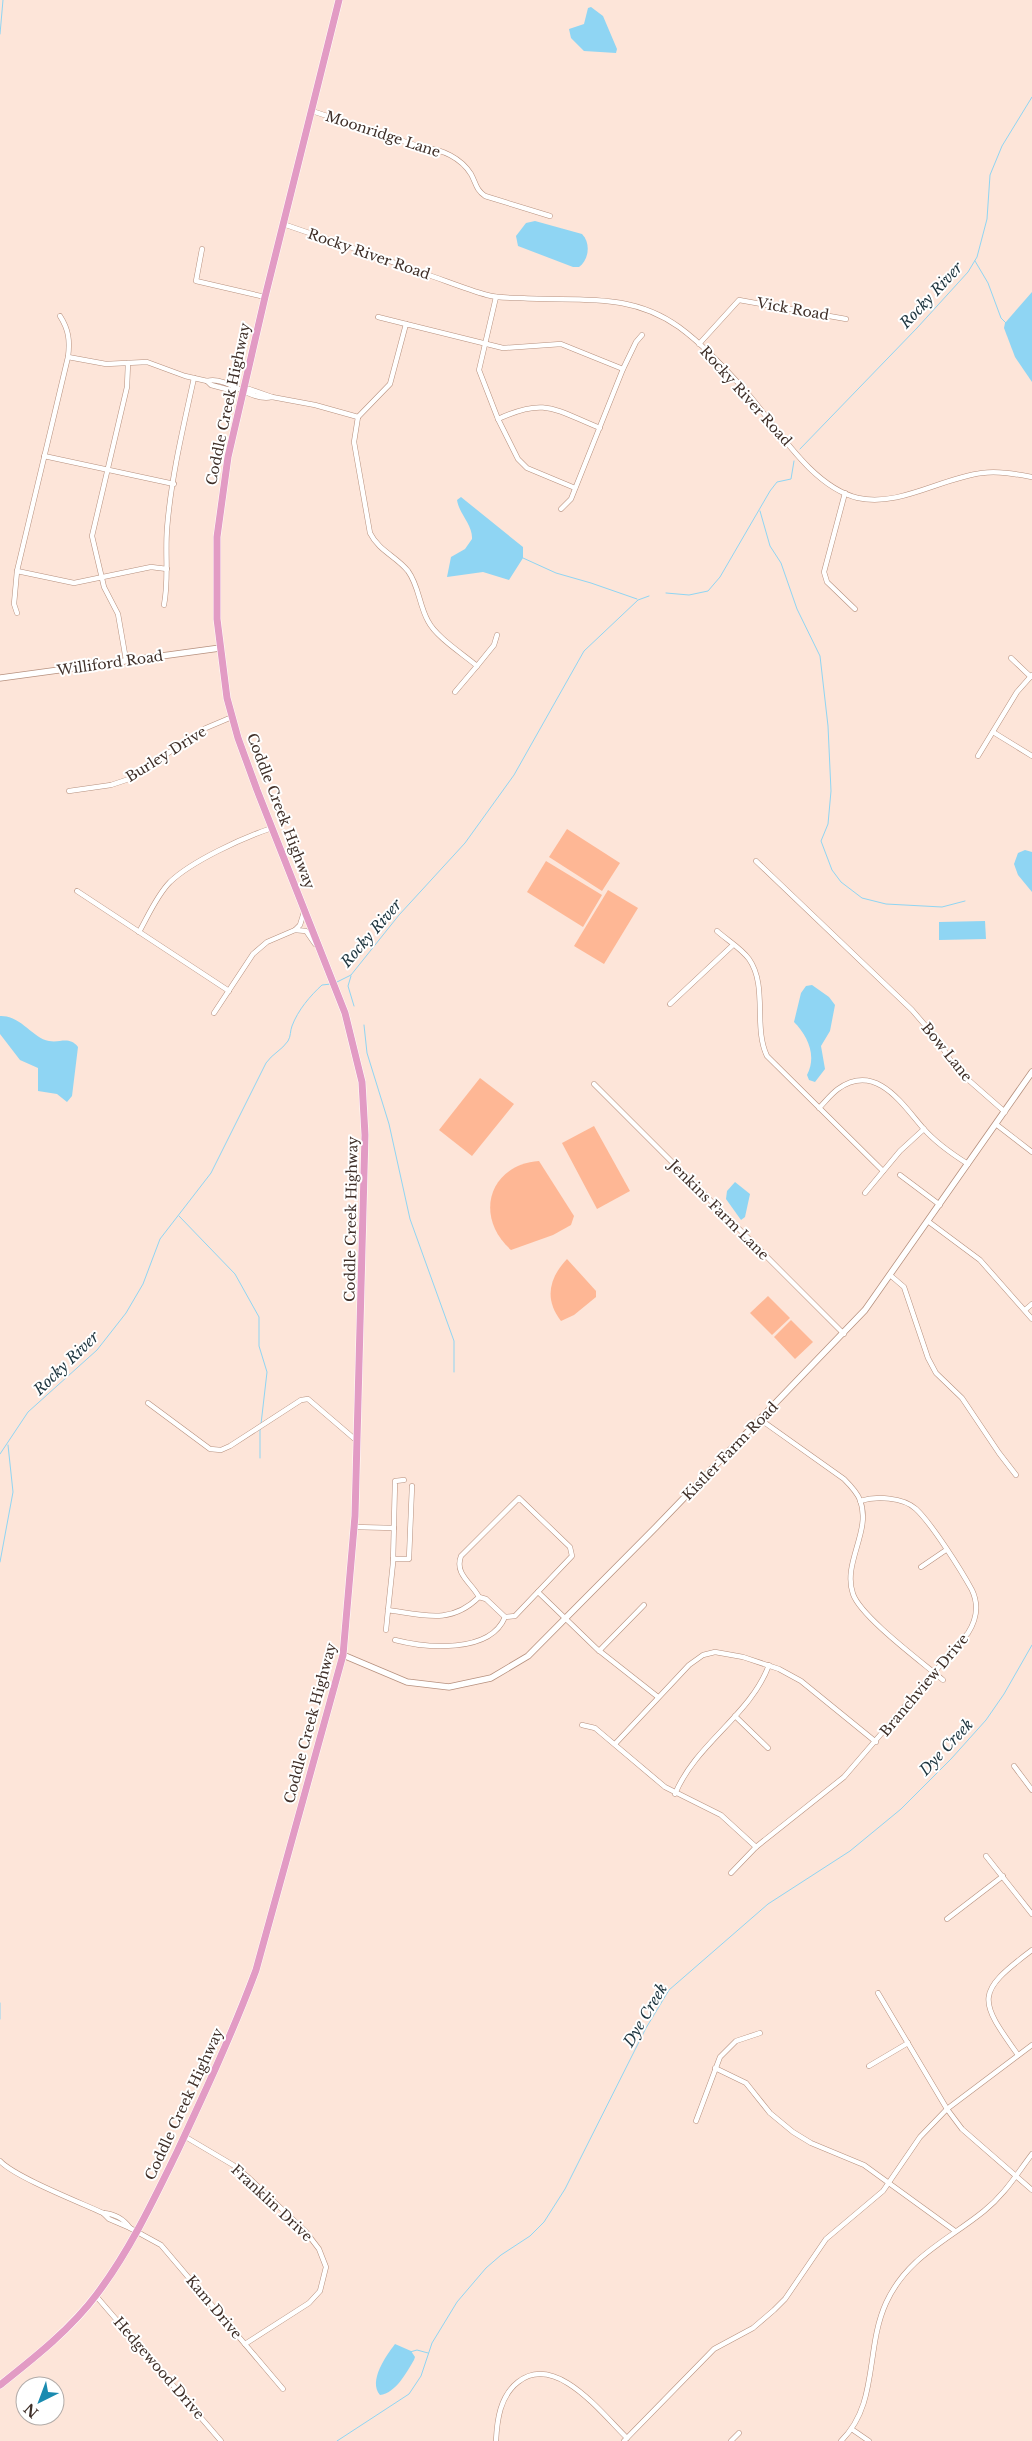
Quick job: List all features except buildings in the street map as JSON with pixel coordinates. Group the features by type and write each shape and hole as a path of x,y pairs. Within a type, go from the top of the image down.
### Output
{"main road":[{"name":"Coddle Creek Highway","path":"0,2385 49,2344 96,2296 138,2232 184,2136 238,2019 256,1970 343,1655 354,1527 357,1441 365,1135 362,1082 345,1013 272,828 232,717 217,619 217,537 221,494 265,297 339,0"}],"street":[{"name":"Moonridge Lane","path":"312,111 424,148 434,148 458,159 470,172 477,191 485,196 550,216"},
{"name":"Rocky River Road","path":"283,224 496,297 593,300 641,306 656,312 699,344 748,395 812,469 832,486 859,498 880,500 906,495 980,473 999,472 1032,477"},
{"path":"202,249 196,282 265,297"},
{"path":"496,297 479,370 498,419 512,452 522,464 575,488"},
{"name":"Vick Road","path":"699,344 739,300 846,318"},
{"path":"17,614 14,604 18,570 68,357 70,341 67,327 60,316"},
{"path":"378,317 503,348 561,344 623,369"},
{"path":"406,324 390,384 358,417 354,442 370,533 375,543 409,573 417,586 422,606 431,627 477,666"},
{"path":"561,509 571,500 623,369 636,342 642,335"},
{"path":"68,357 92,363 147,362 194,378 231,385 250,394 315,405 358,417"},
{"path":"126,660 118,614 104,587 92,536 127,387 128,363"},
{"path":"164,605 168,587 167,529 183,427 194,378"},
{"path":"498,419 526,408 544,407 600,428"},
{"path":"44,456 106,471 174,484"},
{"path":"845,493 824,572 827,582 855,609"},
{"path":"18,570 74,583 151,567 167,569"},
{"path":"455,692 494,645 497,635"},
{"name":"Williford Road","path":"0,678 220,648"},
{"path":"978,756 1017,692 1031,676 1011,658"},
{"name":"Burley Drive","path":"69,791 111,785 129,779 206,728 232,717"},
{"path":"993,732 1032,756"},
{"path":"139,932 168,884 181,873 250,835 272,828"},
{"name":"Bow Lane","path":"756,862 912,1010 937,1039 956,1068 1005,1112"},
{"path":"77,891 229,991"},
{"path":"295,930 303,918 305,908"},
{"path":"214,1013 259,948 295,930 306,930 314,944 320,947"},
{"path":"717,931 748,958 756,976 761,1034 767,1056 883,1171"},
{"path":"670,1004 734,945"},
{"name":"Kistler Farm Road","path":"343,1655 407,1682 442,1686 470,1684 491,1678 528,1656 844,1334 865,1310 1032,1072"},
{"path":"819,1108 839,1088 860,1081 872,1082 890,1090 924,1130 949,1152 968,1164"},
{"name":"Jenkins Farm Lane","path":"594,1084 844,1334"},
{"path":"996,1125 1032,1152"},
{"path":"865,1193 900,1151 924,1130"},
{"path":"900,1175 940,1205"},
{"path":"928,1222 980,1260 1032,1319"},
{"path":"890,1275 904,1287 928,1358 936,1373 962,1398 1016,1475"},
{"path":"1025,1310 1032,1304"},
{"path":"148,1403 210,1450 221,1450 230,1446 301,1400 308,1399 357,1441"},
{"path":"760,1420 844,1479 860,1501 862,1517 850,1571 850,1584 853,1596 862,1608 943,1680"},
{"path":"386,1630 393,1559 396,1481 404,1480"},
{"path":"393,1559 410,1559 412,1486"},
{"path":"519,1498 572,1551 570,1559 515,1616 505,1617 486,1599 479,1597 475,1588 460,1572 459,1562 461,1556 519,1498"},
{"name":"Branchview Drive","path":"731,1872 756,1847 844,1777 968,1633 976,1613 975,1598 972,1590 916,1509 908,1503 884,1499 869,1498 860,1501"},
{"path":"354,1527 394,1528"},
{"path":"921,1567 946,1550"},
{"path":"538,1592 599,1651 658,1697"},
{"path":"388,1610 412,1614 450,1615 468,1608 479,1597"},
{"path":"599,1651 644,1605"},
{"path":"395,1640 416,1646 455,1646 498,1630 505,1617"},
{"path":"615,1744 689,1665 703,1655 716,1652 769,1665 801,1681 876,1742"},
{"path":"675,1794 680,1781 692,1763 760,1688 769,1665"},
{"path":"735,1716 768,1748"},
{"path":"582,1725 595,1728 675,1794 721,1815 756,1847"},
{"path":"1014,1766 1032,1790"},
{"path":"986,1856 1032,1914"},
{"path":"947,1919 1003,1876"},
{"path":"1018,2055 995,2023 990,2013 988,2002 995,1980 1032,1950"},
{"path":"878,1994 962,2129 1032,2190"},
{"path":"696,2121 720,2057 736,2041 760,2033"},
{"path":"869,2066 908,2043"},
{"path":"496,2441 499,2412 505,2398 513,2386 524,2377 536,2374 548,2374 572,2386 625,2440 714,2350 753,2328 785,2299 826,2239 876,2197 889,2183 920,2137 948,2109 1032,2045"},
{"path":"715,2068 746,2083 770,2113 792,2132 811,2143 852,2158 955,2231"},
{"name":"Franklin Drive","path":"184,2136 233,2165 249,2178 306,2232 319,2248 326,2267 320,2291 308,2303 245,2344"},
{"path":"841,2441 852,2430 864,2405 875,2338 886,2301 898,2281 918,2259 984,2212 1016,2178 1032,2154"},
{"name":"Kam Drive","path":"0,2161 9,2168 103,2213 109,2219 138,2232 161,2246 176,2261 284,2389"},
{"name":"Hedgewood Drive","path":"96,2296 222,2441"},
{"path":"852,2430 869,2441"},
{"path":"731,2441 739,2433"}],"shaded area":[{"path":"567,829 620,863 602,891 549,857"},
{"path":"546,861 602,895 583,927 527,892"},
{"path":"608,890 638,908 604,964 574,946"},
{"path":"480,1078 514,1104 472,1156 439,1130"},
{"path":"594,1126 630,1191 597,1209 562,1143"},
{"path":"539,1161 574,1216 571,1225 553,1235 511,1250 499,1237 493,1223 490,1208 492,1195 498,1182 508,1172 522,1165"},
{"path":"567,1259 596,1291 596,1297 574,1315 561,1321 552,1305 551,1289 556,1274"},
{"path":"768,1296 790,1318 772,1335 750,1313"},
{"path":"791,1320 813,1342 795,1359 774,1337"}],"water":[{"path":"591,7 603,16 617,49 616,53 584,51 571,38 569,29 584,24 588,8"},
{"path":"535,221 582,234 587,242 588,251 582,264 579,267 573,267 518,246 516,236 526,223"},
{"path":"1032,292 1032,382 1015,357 1004,328 1005,323"},
{"path":"461,497 523,547 523,558 509,580 483,572 447,577 451,557 465,549 472,539 470,529 458,505 457,500"},
{"path":"1025,850 1032,852 1032,892 1018,875 1014,864 1018,853"},
{"path":"985,921 986,939 939,940 939,922"},
{"path":"812,985 829,997 835,1005 830,1031 821,1046 825,1069 815,1082 809,1080 807,1075 811,1061 810,1047 794,1022 801,993 806,986"},
{"path":"0,1016 14,1019 43,1039 49,1041 68,1041 78,1047 72,1096 67,1102 57,1094 38,1091 38,1068 20,1060 0,1034"},
{"path":"735,1182 750,1194 745,1217 741,1220 726,1199 727,1191"},
{"path":"395,2344 411,2351 415,2357 396,2386 391,2391 380,2395 376,2383 377,2376 383,2362"}],"waterway":[{"path":"0,34 3,0"},
{"name":"Rocky River","path":"800,449 917,328 968,272 977,257 987,219 990,175 1002,146 1032,97"},
{"path":"975,261 988,283 1001,318 1006,323"},
{"name":"Rocky River","path":"666,593 689,595 708,591 720,577 770,491 777,482 791,479 794,461"},
{"path":"760,511 770,546 781,563 797,609 820,656 828,726 831,791 828,824 821,841 832,870 841,882 862,898 886,904 942,907 965,901"},
{"path":"523,558 556,573 637,599"},
{"name":"Rocky River","path":"337,982 351,975 399,915 465,843 514,775 584,651 638,600 649,596"},
{"path":"351,976 348,986 354,1006"},
{"name":"Rocky River","path":"0,1454 28,1412 97,1350 126,1313 143,1284 160,1239 211,1173 266,1063 288,1041 291,1028 301,1009 309,999 322,985 331,984"},
{"path":"364,1025 367,1053 389,1124 410,1219 454,1341 454,1372"},
{"path":"179,1216 235,1274 259,1317 259,1346 267,1372 261,1424"},
{"path":"260,1428 260,1458"},
{"path":"0,1562 13,1492 8,1445"},
{"name":"Dye Creek","path":"337,2441 409,2394 421,2376 432,2343 457,2302 486,2268 501,2255 530,2236 544,2222 565,2189 646,2028 669,1990 768,1904 850,1851 901,1809 951,1759 986,1720 1004,1694 1032,1645"},
{"path":"0,2003 0,2019"},
{"path":"410,2352 417,2350 428,2353"}]}
